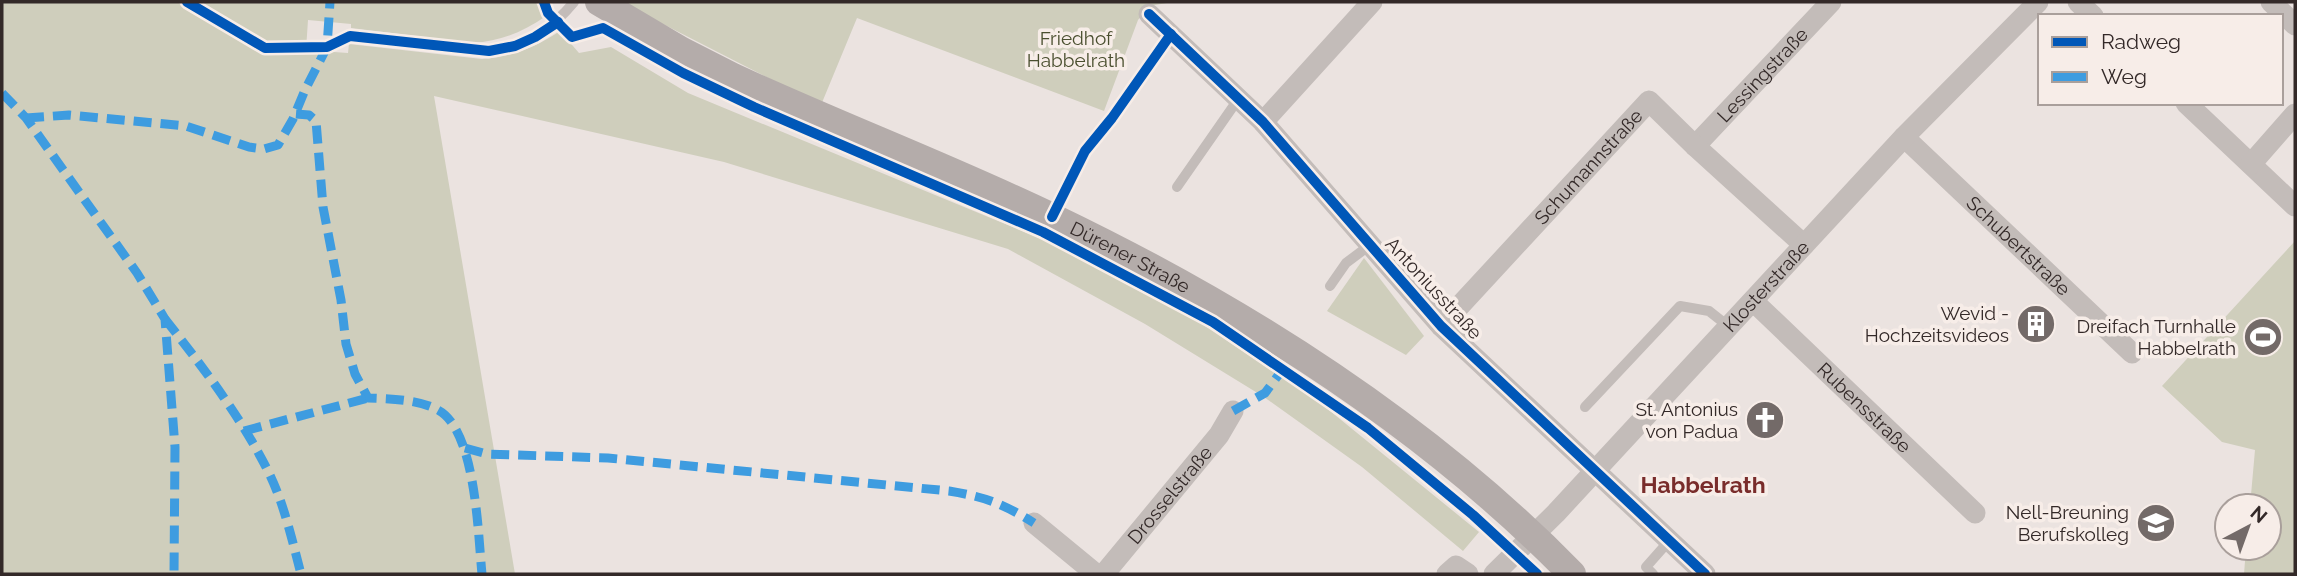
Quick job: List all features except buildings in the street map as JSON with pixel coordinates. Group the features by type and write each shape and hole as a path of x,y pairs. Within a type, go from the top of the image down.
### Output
{"main road":[{"name":"Dürener Straße","path":"599,2 682,51 733,77 1052,217 1152,268 1272,339 1428,444 1572,574"}],"street":[{"path":"1264,122 1372,2"},
{"name":"Lessingstraße","path":"1695,146 1831,2"},
{"name":"Klosterstraße","path":"1494,574 1556,513 1904,137 2038,2"},
{"path":"2078,2 2091,14"},
{"path":"2271,2 2295,24"},
{"name":"Antoniusstraße","path":"1146,11 1264,122 1441,326 1705,574"},
{"name":"Schumannstraße","path":"1441,326 1649,101 1804,245"},
{"path":"2188,105 2295,206"},
{"path":"2251,164 2295,114"},
{"name":"Schubertstraße","path":"1904,137 2132,353"},
{"name":"Rubensstraße","path":"1752,301 1975,513"},
{"name":"Drosselstraße","path":"1104,574 1219,435 1233,411"},
{"path":"1034,523 1096,574"},
{"path":"1447,574 1457,566 1468,574"}],"lane":[{"path":"327,47 350,37 489,51 515,46 535,37 558,22 575,2"},
{"path":"1177,187 1239,98"},
{"name":"Antoniusstraße","path":"1330,286 1346,263 1370,246"},
{"path":"1585,407 1679,306 1709,311 1728,326"},
{"path":"1653,574 1646,567 1669,541"}],"green space":[{"path":"2,2 540,2 546,16 537,22 502,38 473,43 308,20 306,50 348,53 349,44 482,59 523,50 560,31 579,53 611,47 688,93 1044,240 1196,320 1319,402 1479,532 1463,551 1362,467 1264,397 1145,324 1008,249 724,162 434,96 515,574 2,574"},
{"name":"Friedhof Habbelrath","path":"620,2 1173,2 1149,6 1138,20 1104,111 857,18 821,105"},
{"path":"2295,241 2295,574 2244,574 2245,562 2283,562 2283,492 2251,492 2255,450 2222,442 2162,386"},
{"path":"1364,258 1424,336 1406,355 1327,311"}],"marked path":[{"path":"26,118 69,115 186,126 249,147 264,149 278,145 327,47 330,2"},
{"path":"2,93 26,118 137,273 165,319 175,447 174,574"},
{"path":"296,114 309,115 316,121 323,207 341,300 346,344 355,374 368,398 422,404 438,410 451,421 468,460 482,574"},
{"path":"165,319 220,392 268,471 279,496 301,574"},
{"path":"1233,411 1265,393 1283,369"},
{"path":"244,431 368,398"},
{"path":"465,448 487,454 608,458 949,491 993,502 1034,523"}],"cycle path":[{"path":"187,2 265,48 327,47 350,36 489,51 515,46 558,22"},
{"path":"544,2 548,13 572,37 603,28 683,73 754,107 1043,232 1213,322 1368,428 1473,515 1537,574"},
{"path":"1149,14 1263,122 1441,326 1705,574"},
{"path":"1052,217 1085,151 1112,118 1171,34"}],"place":[{"name":"Wevid - Hochzeitsvideos","path":"2036,324"},
{"name":"Dreifach Turnhalle Habbelrath","path":"2263,337"},
{"name":"St. Antonius von Padua","path":"1765,420"},
{"name":"Nell-Breuning Berufskolleg","path":"2156,523"}],"district":[{"name":"Habbelrath","path":"1703,484"}]}
